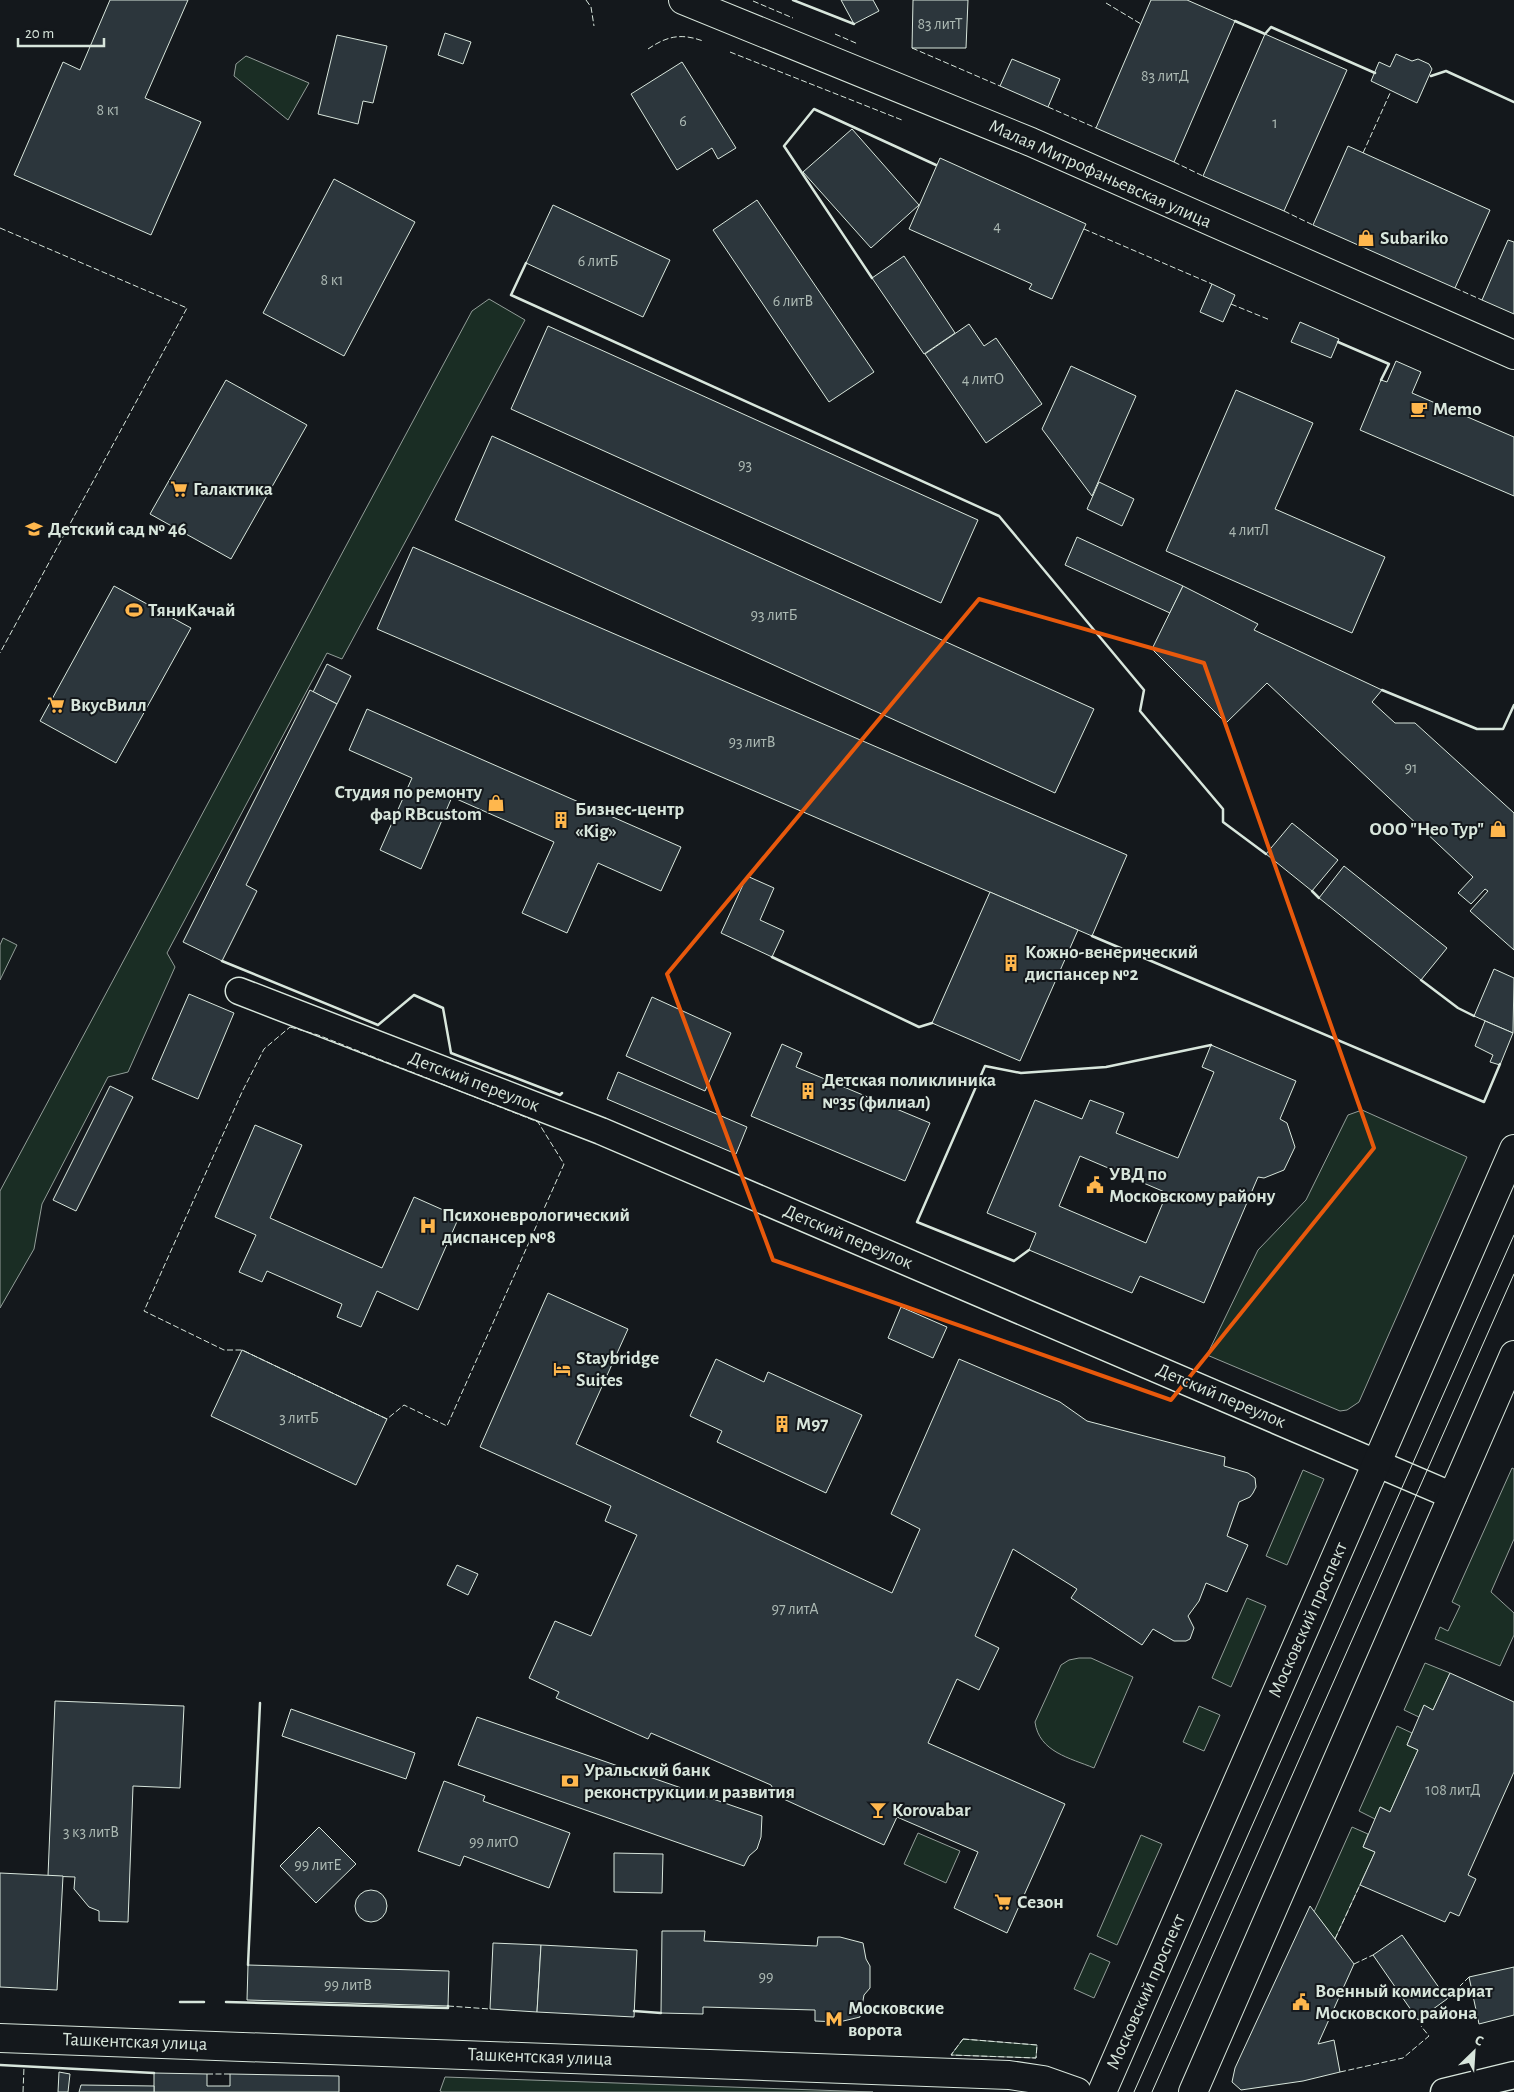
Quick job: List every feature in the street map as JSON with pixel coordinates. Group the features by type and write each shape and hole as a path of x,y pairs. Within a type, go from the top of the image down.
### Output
{"street":[{"name":"Малая Митрофаньевская улица","path":"683,0 1031,142 1514,355"},
{"name":"Детский переулок","path":"238,991 601,1131 1453,1496"},
{"name":"Московский проспект","path":"1102,2092 1514,1149"},
{"path":"1193,2092 1514,1355"},
{"name":"Ташкентская улица","path":"0,2038 1000,2074 1043,2080 1077,2092"},
{"path":"1444,2092 1514,2075"}],"highlighted area":[{"path":"979,599 1204,663 1374,1148 1171,1400 773,1260 667,974"}],"green space":[{"path":"246,56 309,83 288,120 234,76 236,64"},
{"path":"489,299 525,320 342,659 327,653 167,953 175,967 128,1072 108,1077 42,1204 34,1249 0,1308 0,1191 472,311"},
{"path":"3,938 17,945 0,980 0,945"},
{"path":"1362,1110 1467,1157 1359,1402 1347,1410 1340,1411 1207,1355 1258,1250 1306,1200 1348,1115"},
{"path":"1512,1468 1514,1469 1514,1539 1491,1592 1514,1613 1514,1635 1500,1666 1435,1639 1440,1627 1448,1631 1460,1606 1452,1602"},
{"path":"1303,1470 1324,1479 1287,1565 1266,1556"},
{"path":"1247,1598 1266,1606 1231,1687 1212,1678"},
{"path":"1091,1658 1133,1677 1094,1768 1066,1757 1049,1747 1038,1732 1035,1722 1061,1665 1069,1660"},
{"path":"1425,1663 1450,1673 1433,1710 1424,1706 1419,1717 1404,1710"},
{"path":"1199,1706 1220,1715 1204,1751 1183,1742"},
{"path":"1397,1726 1412,1733 1407,1745 1418,1750 1390,1812 1380,1807 1375,1819 1359,1811"},
{"path":"1352,1827 1368,1834 1363,1847 1375,1852 1335,1939 1314,1912"},
{"path":"918,1833 960,1851 946,1883 904,1864"},
{"path":"1141,1835 1162,1844 1117,1945 1097,1936"},
{"path":"1090,1953 1110,1962 1094,1998 1074,1989"},
{"path":"963,2039 1037,2045 1036,2058 951,2055"},
{"path":"445,2077 873,2092 442,2092 440,2091"}],"building":[{"path":"110,0 188,0 145,98 201,122 151,235 14,175 63,62 80,70"},
{"path":"841,0 873,0 879,11 854,24"},
{"path":"913,0 968,0 966,48 912,48"},
{"path":"1151,0 1187,0 1235,21 1174,162 1096,128"},
{"path":"445,33 471,42 463,64 438,55"},
{"path":"1265,34 1347,70 1284,211 1203,176"},
{"path":"337,35 387,46 373,103 363,101 358,124 318,114"},
{"path":"1396,54 1412,61 1418,59 1429,64 1432,69 1417,103 1371,81 1379,62 1390,67"},
{"path":"1012,59 1060,79 1048,107 1000,86"},
{"path":"682,62 736,148 718,159 712,148 677,170 631,94"},
{"path":"852,129 919,205 871,248 803,172"},
{"path":"1348,146 1490,210 1455,288 1313,225"},
{"path":"940,158 1086,224 1052,299 1029,289 1032,284 909,229"},
{"path":"334,179 415,222 344,356 263,313"},
{"path":"757,200 874,372 829,402 713,230"},
{"path":"553,205 670,260 643,317 526,263"},
{"path":"1508,240 1514,242 1514,314 1482,300"},
{"path":"904,256 955,333 924,354 872,278"},
{"path":"1212,284 1235,295 1223,322 1200,312"},
{"path":"1300,322 1339,339 1331,358 1291,342"},
{"path":"969,324 984,346 996,338 1042,404 986,443 925,354"},
{"path":"548,326 978,520 941,603 511,409"},
{"path":"1396,361 1421,372 1412,393 1514,437 1514,496 1360,430 1381,380 1387,382"},
{"path":"1071,366 1136,396 1092,496 1042,429"},
{"path":"226,380 307,425 231,559 150,514"},
{"path":"1236,390 1313,423 1275,509 1385,557 1352,633 1166,551"},
{"path":"492,436 1094,709 1055,793 455,520"},
{"path":"1099,482 1134,499 1122,526 1087,509"},
{"path":"1077,537 1183,586 1170,613 1065,565"},
{"path":"413,547 1127,855 1092,936 377,629"},
{"path":"114,586 191,628 116,763 40,721"},
{"path":"1183,586 1258,624 1254,630 1382,690 1372,702 1395,723 1415,723 1514,813 1514,950 1470,911 1488,891 1485,889 1471,904 1458,893 1473,877 1267,683 1226,723 1152,649"},
{"path":"327,664 351,676 337,704 313,692"},
{"path":"310,690 337,704 246,885 257,891 222,961 183,942"},
{"name":"Бизнес-центр «Kig»","path":"367,709 681,847 661,891 598,863 567,933 522,913 554,842 452,797 421,869 380,850 412,778 349,750"},
{"path":"1292,823 1338,860 1312,891 1266,854"},
{"path":"1344,866 1447,948 1421,980 1319,898"},
{"path":"747,876 774,888 760,920 784,931 772,957 721,933"},
{"name":"Кожно-венерический диспансер №2","path":"990,892 1078,930 1020,1061 932,1023"},
{"path":"1494,969 1514,978 1513,1033 1474,1016"},
{"path":"189,994 234,1013 198,1099 152,1079"},
{"path":"652,997 731,1033 705,1091 626,1056"},
{"path":"1485,1021 1513,1033 1500,1065 1490,1062 1493,1055 1475,1046"},
{"name":"Детская поликлиника №35 (филиал)","path":"782,1044 802,1053 796,1067 930,1123 905,1181 751,1116"},
{"path":"1211,1045 1296,1081 1280,1119 1287,1123 1295,1147 1284,1170 1264,1178 1258,1177 1204,1303 1140,1276 1132,1293 1029,1250 1036,1233 987,1213 1035,1100 1082,1119 1090,1100 1124,1113 1116,1133 1178,1158 1214,1072 1202,1067","holes":["1080,1156 1167,1193 1146,1243 1059,1206"]},
{"path":"618,1072 747,1127 736,1154 607,1099"},
{"path":"110,1086 133,1097 76,1211 53,1200"},
{"name":"Психоневрологический диспансер №8","path":"255,1125 302,1145 270,1218 382,1268 414,1197 459,1217 418,1310 377,1291 361,1327 337,1317 342,1304 267,1271 262,1282 239,1272 256,1235 215,1217"},
{"path":"548,1293 628,1329 576,1444 892,1593 920,1529 891,1514 959,1359 1060,1402 1087,1421 1225,1457 1224,1466 1248,1473 1255,1478 1256,1487 1250,1497 1239,1502 1227,1536 1248,1545 1227,1592 1206,1583 1199,1601 1188,1616 1194,1628 1190,1639 1186,1641 1174,1641 1153,1629 1142,1645 1071,1598 1077,1589 1013,1549 975,1636 999,1648 979,1690 957,1679 928,1743 1065,1804 1007,1933 954,1908 978,1852 897,1817 884,1845 777,1796 771,1785 651,1733 648,1739 556,1698 559,1692 529,1678 555,1621 591,1636 637,1535 605,1521 611,1506 480,1447"},
{"path":"901,1307 947,1327 933,1358 888,1338"},
{"path":"242,1350 387,1419 356,1485 211,1416"},
{"name":"M97","path":"716,1359 764,1382 768,1372 862,1415 826,1493 717,1442 722,1431 690,1416"},
{"path":"457,1565 478,1574 468,1595 447,1585"},
{"path":"1450,1673 1514,1702 1514,1772 1468,1875 1476,1879 1459,1916 1450,1912 1445,1922 1360,1885 1375,1852 1363,1847 1380,1807 1390,1812 1418,1750 1407,1745 1424,1705 1433,1710"},
{"path":"55,1701 184,1706 180,1788 133,1786 128,1922 99,1921 99,1911 89,1907 74,1889 75,1877 48,1876"},
{"path":"291,1709 415,1753 406,1779 282,1736"},
{"path":"477,1717 762,1816 761,1837 757,1849 749,1856 744,1866 458,1765"},
{"path":"444,1781 485,1796 483,1801 570,1833 549,1888 464,1856 460,1866 418,1851"},
{"path":"319,1827 356,1864 316,1903 280,1866"},
{"path":"614,1853 663,1854 662,1893 614,1892"},
{"path":"0,1873 63,1876 57,1990 0,1987"},
{"path":"371,1890 377,1891 382,1895 386,1900 386,1912 382,1917 377,1921 371,1922 365,1921 360,1917 356,1912 355,1906 356,1900 360,1895 365,1891"},
{"name":"Военный комиссариат Московского района","path":"1310,1906 1354,1964 1318,2044 1334,2040 1340,2072 1303,2081 1241,2090 1232,2082 1235,2068"},
{"path":"662,1931 705,1931 704,1941 817,1946 818,1937 840,1937 863,1943 866,1959 870,1966 870,1988 864,1995 860,2017 839,2022 815,2021 815,2010 703,2007 703,2014 661,2013"},
{"path":"1402,1935 1447,1999 1418,2020 1373,1955"},
{"path":"493,1943 541,1945 537,2012 490,2009"},
{"path":"541,1945 637,1950 634,2017 537,2012"},
{"path":"248,1965 449,1971 448,2006 247,2000"},
{"path":"1514,1967 1514,2015 1479,2024 1469,1977"},
{"path":"59,2072 70,2074 68,2092 58,2092"},
{"path":"154,2073 207,2074 207,2086 230,2086 230,2074 339,2076 339,2092 154,2092"},
{"path":"81,2085 154,2086 154,2092 79,2092"}],"tram line":[{"path":"1134,2092 1514,1235"},
{"path":"1152,2092 1514,1274"}],"fence":[{"path":"586,0 591,7 594,26"},
{"path":"753,1 793,18"},
{"path":"1106,3 1141,24"},
{"path":"835,34 858,44"},
{"path":"648,49 674,37 688,37 703,41"},
{"path":"912,48 1000,86"},
{"path":"730,52 902,120"},
{"path":"1363,153 1391,91"},
{"path":"1048,107 1096,128"},
{"path":"1174,162 1203,176"},
{"path":"1284,211 1313,225"},
{"path":"0,228 187,308 0,653"},
{"path":"1084,229 1212,284"},
{"path":"1455,288 1482,300"},
{"path":"1231,304 1270,320"},
{"path":"290,1027 318,1035 538,1122 564,1164 447,1426 404,1405 387,1419 242,1350 224,1350 144,1311 242,1092 264,1049 290,1027"},
{"path":"1335,1939 1360,1885"},
{"path":"1354,1964 1373,1955"},
{"path":"1447,1999 1469,1977"},
{"path":"448,2006 490,2009"},
{"path":"1340,2072 1403,2058 1429,2036 1421,2026"},
{"path":"963,2039 1037,2045 1036,2058 951,2055 963,2039"},
{"path":"23,2092 24,2067"},
{"path":"207,2074 230,2074"}],"wall":[{"path":"793,0 854,24"},
{"path":"1235,21 1265,34 1271,27 1375,73"},
{"path":"1431,76 1446,71 1514,102"},
{"path":"872,278 784,146 814,109 936,165"},
{"path":"526,263 511,295 999,516 1144,690 1140,711 1223,809 1223,822 1266,854"},
{"path":"1338,342 1389,364 1381,380"},
{"path":"1382,690 1477,729 1503,729 1514,705"},
{"path":"1312,891 1319,898"},
{"path":"1092,936 1484,1102 1500,1064"},
{"path":"772,957 919,1027 932,1023"},
{"path":"222,961 378,1025 414,995 443,1008 451,1053 560,1095 562,1093"},
{"path":"1421,980 1458,1008 1474,1016"},
{"path":"1029,1250 1014,1261 917,1222 985,1066 1021,1073 1106,1067 1211,1045"},
{"path":"248,1965 260,1703"},
{"path":"180,2002 204,2002"},
{"path":"226,2002 448,2008 448,2006"},
{"path":"634,2011 661,2013"},
{"path":"0,2065 154,2073"}],"place":[{"name":"Subariko","path":"1366,238"},
{"name":"Memo","path":"1419,409"},
{"name":"Галактика","path":"179,489"},
{"name":"Детский сад № 46","path":"34,529"},
{"name":"ТяниКачай","path":"134,610"},
{"name":"ВкусВилл","path":"56,705"},
{"name":"Студия по ремонту фар RBcustom","path":"496,803"},
{"name":"Бизнес-центр «Kig»","path":"561,820"},
{"name":"ООО \"Нео Тур\"","path":"1498,829"},
{"name":"Кожно-венерический диспансер №2","path":"1011,963"},
{"name":"Детская поликлиника №35 (филиал)","path":"808,1091"},
{"name":"УВД по Московскому району","path":"1095,1185"},
{"name":"Психоневрологический диспансер №8","path":"428,1226"},
{"name":"Staybridge Suites","path":"562,1369"},
{"name":"M97","path":"782,1424"},
{"name":"Уральский банк реконструкции и развития","path":"570,1781"},
{"name":"Korovabar","path":"878,1810"},
{"name":"Сезон","path":"1003,1902"},
{"name":"Военный комиссариат Московского района","path":"1301,2002"},
{"name":"Московские ворота","path":"834,2019"}]}
